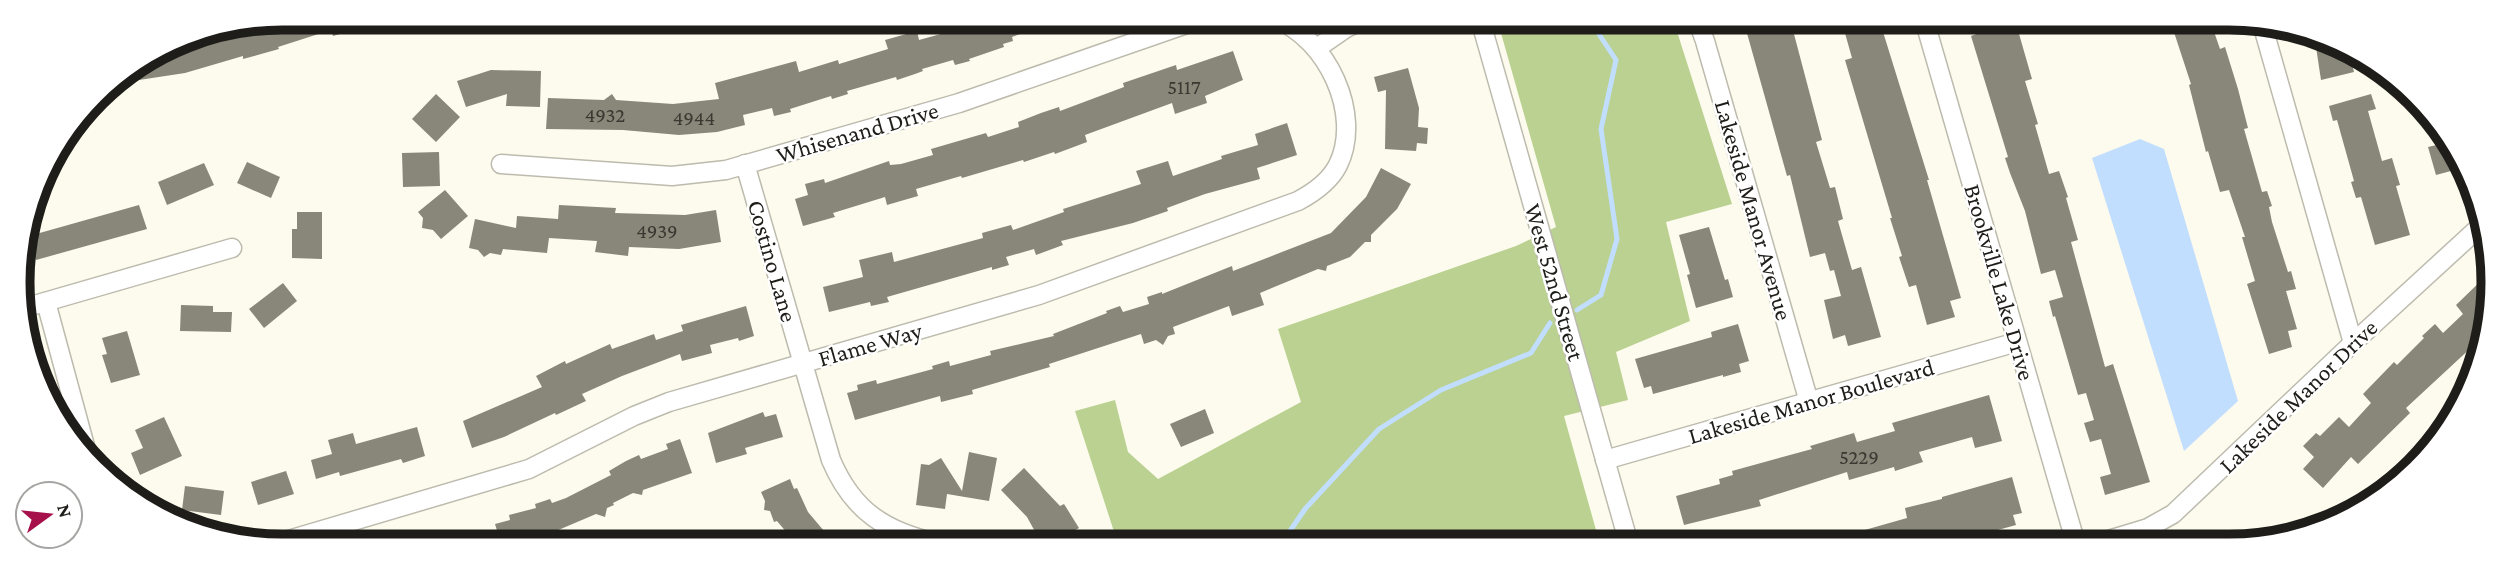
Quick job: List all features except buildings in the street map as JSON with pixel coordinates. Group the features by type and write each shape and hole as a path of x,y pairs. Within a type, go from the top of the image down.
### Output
{"street":[{"name":"Whisenand Drive","path":"501,164 672,176 705,173 959,103 1169,30"},
{"path":"1296,30 1317,48 1343,30"},
{"name":"West 52nd Street","path":"1483,30 1626,534"},
{"name":"Lakeside Manor Avenue","path":"1701,30 1809,402"},
{"name":"Brookville Lake Drive","path":"1927,30 2073,534"},
{"path":"2264,32 2353,343"},
{"name":"Flame Way","path":"309,534 507,476 556,457 651,408 1039,295 1291,205 1308,196 1338,166 1345,132 1335,78 1317,48"},
{"name":"Costino Lane","path":"745,164 837,476 863,510 884,525 904,534"},
{"name":"Lakeside Manor Drive","path":"2128,534 2148,528 2173,514 2476,231"},
{"path":"31,306 232,248"},
{"path":"46,302 82,437"},
{"name":"Lakeside Manor Boulevard","path":"1605,460 2017,342"}],"green space":[{"path":"1500,30 1677,30 1732,204 1666,222 1690,321 1616,352 1628,400 1564,416 1596,530 1587,534 1115,534 1075,411 1115,400 1128,452 1158,479 1301,402 1278,329 1516,246 1556,227"}],"water":[{"path":"2140,139 2164,149 2238,401 2184,451 2092,158"}],"waterway":[{"path":"1577,310 1601,295 1617,239 1601,129 1616,60 1596,30"},
{"path":"1288,534 1305,509 1379,429 1441,390 1531,353 1550,323"}]}
